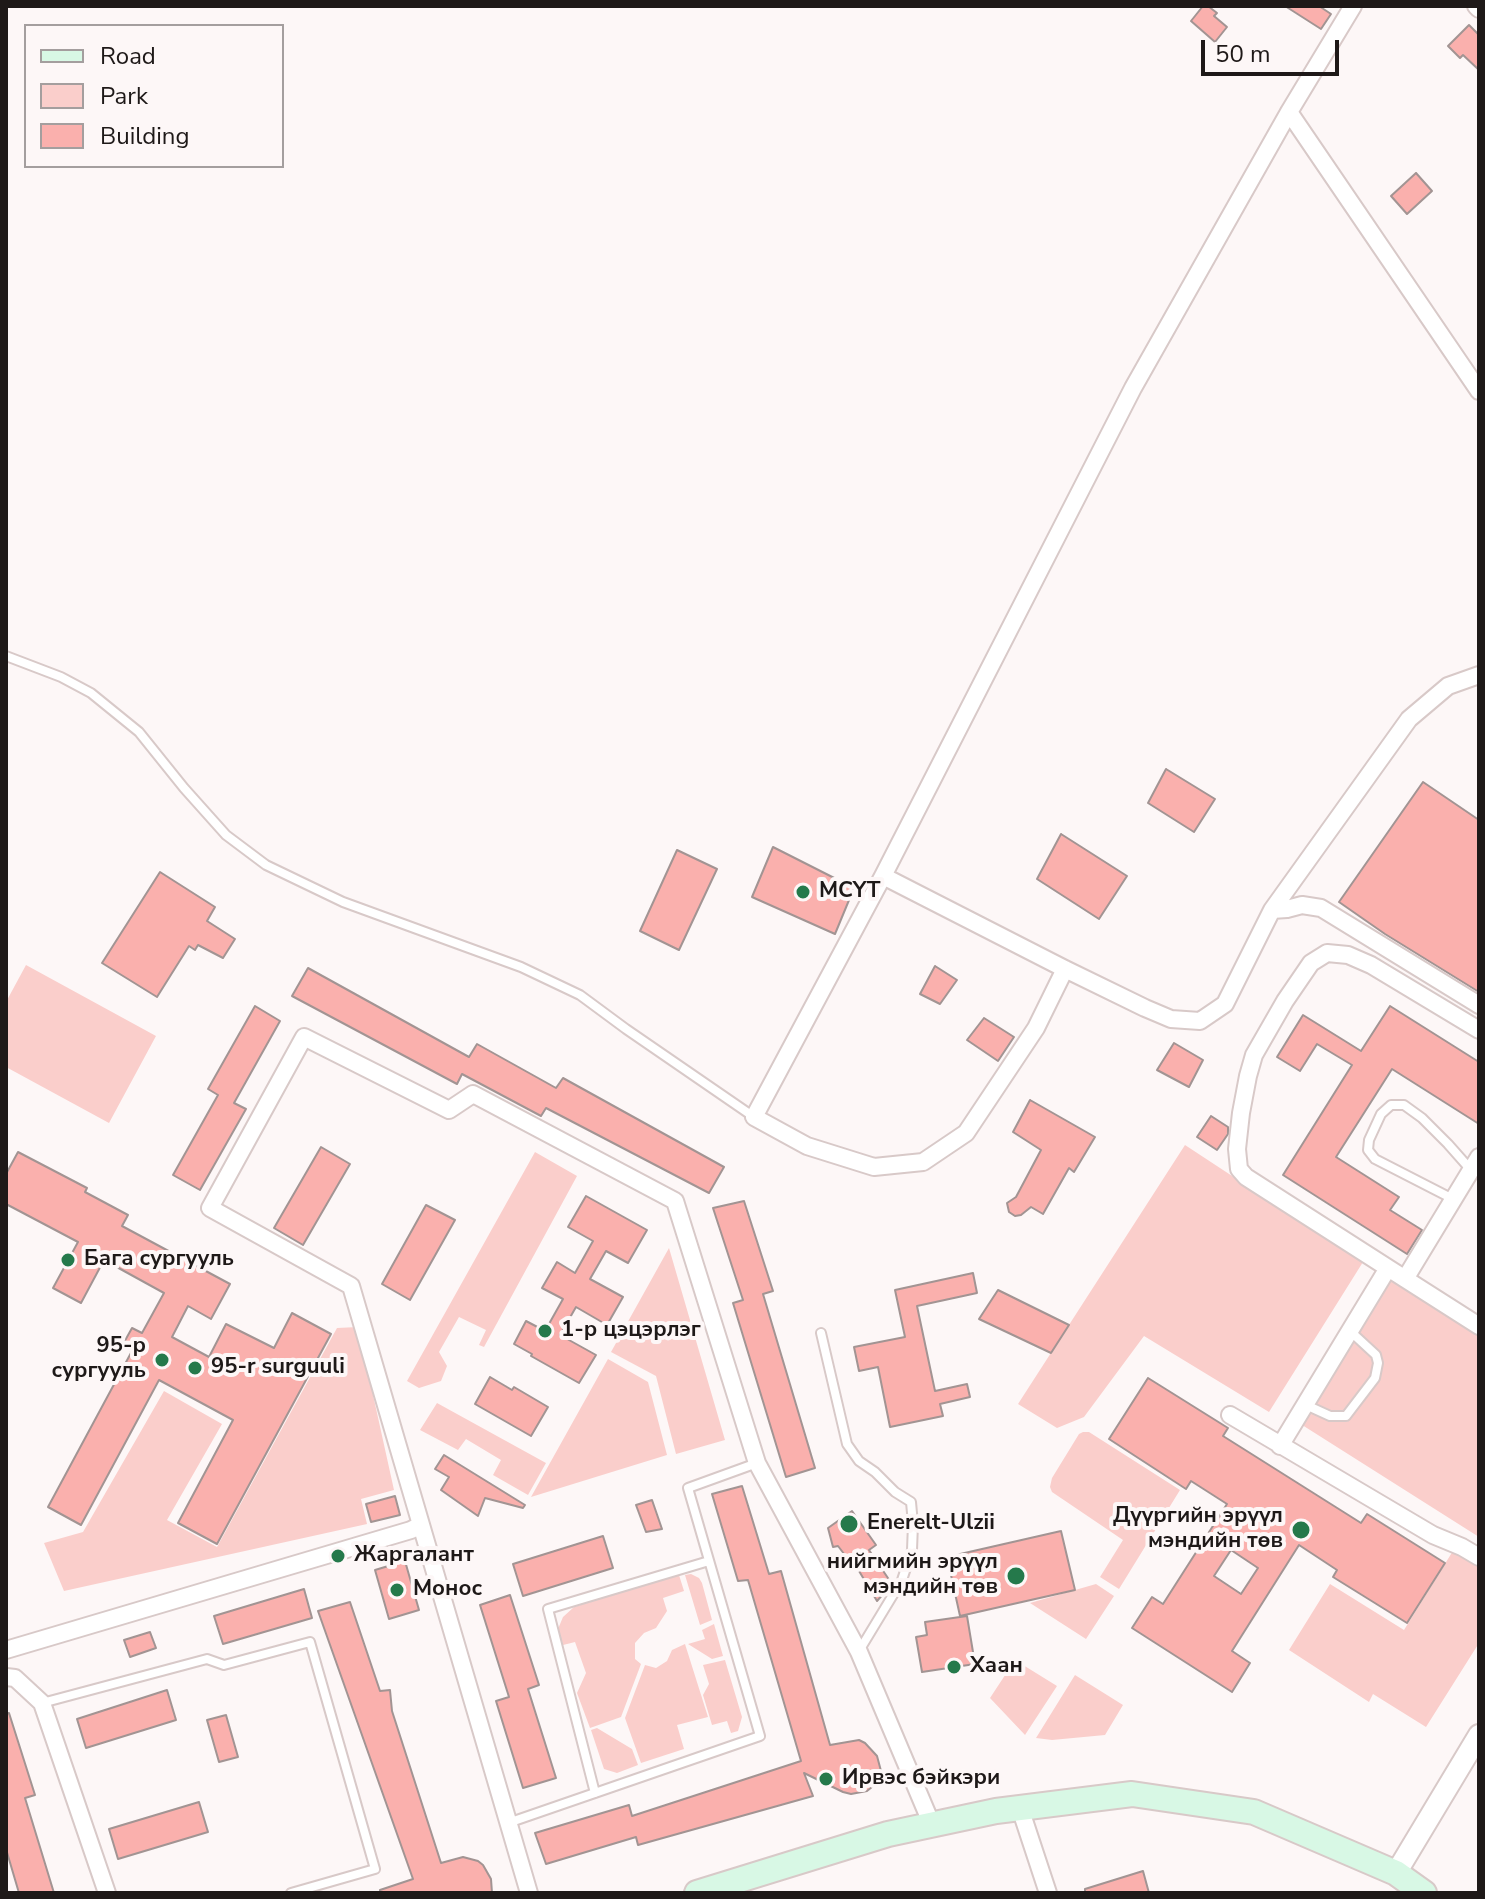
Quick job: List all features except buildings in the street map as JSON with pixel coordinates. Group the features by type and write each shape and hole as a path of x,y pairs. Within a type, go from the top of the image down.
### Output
{"main road":[{"path":"697,1893 888,1834 1020,1808 1132,1794 1254,1812 1396,1873 1424,1893"}],"street":[{"path":"1065,969 1036,1028 966,1133 923,1162 874,1167 807,1146 754,1117 883,876 1133,388 1289,112 1353,6"},
{"path":"1289,112 1479,391"},
{"path":"883,876 1145,1008 1171,1019 1200,1021 1225,1004 1272,910 1409,719 1448,686 1479,675"},
{"path":"1272,910 1302,905 1321,908 1479,1005"},
{"path":"1479,1030 1371,965 1348,955 1327,953 1311,963 1254,1055 1241,1113 1237,1149 1239,1169 1246,1177 1479,1326"},
{"path":"529,1893 351,1286 210,1208 304,1037 449,1110 473,1094 675,1201 757,1463 859,1652 932,1825"},
{"path":"1405,1279 1475,1164"},
{"path":"1280,1446 1388,1268"},
{"path":"1230,1415 1433,1535 1479,1557"},
{"path":"6,1650 421,1525"},
{"path":"6,1677 15,1678 42,1703 107,1893"},
{"path":"1396,1873 1479,1735"},
{"path":"1020,1808 1048,1893"}],"lane":[{"path":"6,656 61,677 91,693 115,712 139,732 226,835 266,865 343,902 521,967 580,995 754,1117"},
{"path":"1453,1199 1375,1159 1368,1150 1369,1140 1381,1114 1391,1105 1404,1105 1475,1164"},
{"path":"1306,1405 1330,1416 1346,1416 1375,1378 1376,1355 1350,1331"},
{"path":"821,1333 847,1444 859,1461 911,1502 912,1550 902,1580 859,1652"},
{"path":"508,1823 760,1736 688,1488 757,1463"},
{"path":"595,1793 548,1609 709,1561"},
{"path":"42,1703 207,1659 224,1665 310,1642 375,1869 291,1893"}],"green space":[{"path":"26,965 156,1036 109,1123 6,1067 6,1002"},
{"path":"1185,1145 1363,1262 1269,1412 1144,1336 1084,1417 1057,1428 1018,1404"},
{"path":"535,1152 577,1176 484,1347 479,1345 486,1330 459,1317 439,1352 447,1366 441,1381 419,1388 407,1381"},
{"path":"669,1248 725,1440 676,1454 656,1376 611,1352"},
{"path":"1391,1275 1479,1330 1479,1537 1299,1423"},
{"path":"358,1327 394,1490 361,1499 367,1524 64,1591 44,1543 83,1532 164,1391 222,1424 167,1520 217,1547 337,1328"},
{"path":"608,1359 648,1382 667,1455 531,1497"},
{"path":"437,1403 546,1463 528,1495 493,1475 501,1460 466,1439 458,1450 420,1430"},
{"path":"1083,1432 1089,1432 1180,1490 1119,1589 1100,1577 1123,1540 1052,1492 1050,1487 1052,1478"},
{"path":"1456,1546 1479,1560 1479,1643 1426,1727 1373,1694 1369,1702 1289,1650 1330,1584 1404,1630"},
{"path":"691,1574 702,1583 712,1620 700,1625 685,1575"},
{"path":"679,1575 684,1591 663,1598 667,1611 656,1628 644,1633 635,1643 635,1659 641,1664 621,1717 590,1728 577,1693 586,1673 575,1642 563,1645 558,1629 563,1617 574,1607"},
{"path":"1096,1584 1114,1596 1086,1639 1030,1603"},
{"path":"714,1624 723,1656 712,1659 688,1644 705,1639 702,1630"},
{"path":"685,1644 708,1717 677,1725 684,1749 641,1763 625,1718 645,1665 656,1668 667,1661 672,1650"},
{"path":"725,1660 742,1717 738,1731 731,1733 727,1721 712,1725 703,1695 709,1684 703,1665"},
{"path":"1015,1660 1057,1686 1025,1735 990,1698"},
{"path":"1075,1675 1123,1705 1105,1735 1052,1740 1036,1738"},
{"path":"597,1728 632,1749 638,1765 617,1773 604,1769 591,1730"}],"place":[{"name":"МСҮТ","path":"803,892"},
{"name":"Бага сургууль","path":"68,1260"},
{"name":"1-р цэцэрлэг","path":"545,1331"},
{"name":"95-р сургууль","path":"162,1360"},
{"name":"95-r surguuli","path":"195,1368"},
{"name":"Enerelt-Ulzii","path":"849,1524"},
{"name":"Дүүргийн эрүүл мэндийн төв","path":"1301,1530"},
{"name":"Жаргалант","path":"338,1556"},
{"name":"нийгмийн эрүүл мэндийн төв","path":"1016,1576"},
{"name":"Монос","path":"397,1590"},
{"name":"Хаан","path":"954,1667"},
{"name":"Ирвэс бэйкэри","path":"826,1779"}]}
